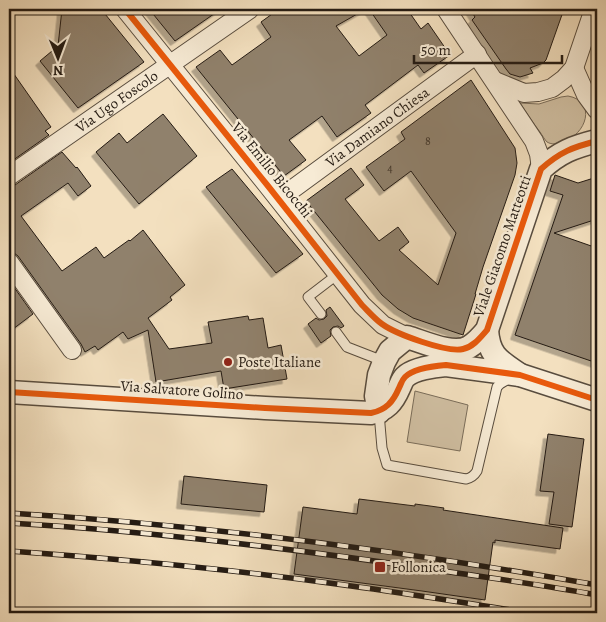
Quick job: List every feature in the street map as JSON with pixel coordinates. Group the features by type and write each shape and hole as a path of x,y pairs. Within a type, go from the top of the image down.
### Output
{"street":[{"name":"Via Emilio Bicocchi","path":"125,9 171,64 362,305 379,322 408,337"},
{"name":"Via Ugo Foscolo","path":"9,176 250,9"},
{"path":"446,9 534,142 539,154 541,170"},
{"path":"495,81 524,93 552,88 564,80 574,68 594,9"},
{"name":"Via Damiano Chiesa","path":"279,199 477,54"},
{"path":"574,68 586,95 597,110"},
{"path":"541,170 553,158 580,145 597,141"},
{"name":"Viale Giacomo Matteotti","path":"487,330 541,170"},
{"path":"9,262 72,350"},
{"path":"408,337 448,350 462,350 478,340 487,330"},
{"path":"487,330 490,347 496,357 520,376"},
{"path":"408,337 390,351 384,362 379,375 377,404 391,402 402,380 413,372 446,365 520,376 597,400"},
{"path":"408,337 416,352 413,372"},
{"name":"Via Salvatore Golino","path":"9,392 371,413 377,404"}],"lane":[{"path":"321,314 308,298 338,274"},
{"path":"336,332 347,347 384,362"},
{"path":"377,404 382,448 387,465 466,479 473,477 477,471 498,387 504,382 520,376"}],"shaded area":[{"path":"568,96 577,99 583,104 585,118 583,126 571,138 557,144 549,143 520,103 539,104"},
{"path":"415,391 468,405 460,451 407,442"}],"building":[{"path":"62,9 101,9 144,62 78,108 40,61 58,46"},
{"path":"149,9 221,9 175,41"},
{"path":"279,9 366,9 336,26 359,56 387,35 369,9 407,9 421,29 428,23 450,55 424,73 418,65 365,105 371,113 337,137 322,116 289,140 306,160 284,176 196,67 220,50 232,65 271,37 261,22"},
{"path":"470,9 564,9 546,60 530,68 533,73 520,77 510,74 506,69 472,20 475,17"},
{"path":"9,67 51,127 45,131 49,135 9,163"},
{"path":"471,80 515,148 517,163 515,175 483,267 463,335 413,318 398,309 382,295 306,201 351,168 364,185 345,199 379,241 398,227 409,242 399,250 438,285 456,233 411,171 384,191 366,167 405,139 401,132"},
{"path":"163,114 197,156 139,204 96,152 119,133 127,143"},
{"path":"62,152 77,167 91,186 78,196 68,183 21,216 62,271 96,247 104,258 143,230 185,285 170,297 172,300 148,318 169,349 212,343 208,322 248,316 249,320 263,318 268,348 281,345 287,379 224,389 221,371 156,382 148,330 128,339 123,332 98,350 95,346 85,352 18,256 9,251 9,186 15,185"},
{"path":"232,169 303,254 276,273 206,187"},
{"path":"555,175 578,183 597,177 597,219 554,233 597,248 597,363 515,335 563,195 550,191"},
{"path":"9,280 33,314 9,332"},
{"path":"330,307 344,326 341,328 338,326 333,327 330,330 331,336 321,343 308,324 316,318 319,320 324,319 327,316 326,310"},
{"path":"548,434 584,439 572,527 549,524 554,492 540,491"},
{"path":"184,476 267,485 264,512 181,504"},
{"path":"359,499 430,506 444,508 443,510 563,528 560,549 495,540 495,543 493,542 485,600 294,574 303,507 357,514"}],"railway":[{"path":"9,513 157,525 304,541 451,561 597,585"},
{"path":"9,523 63,526 277,548 384,562 597,595"},
{"path":"9,551 138,561 266,575 531,613"}],"cycle path":[{"path":"125,9 362,305 377,320 389,328 434,345 456,349 467,348 487,330 541,169 554,158 567,151 597,141"},
{"path":"9,392 371,413 381,410 388,405 403,379 409,374 424,368 446,365 520,375 597,400"}],"place":[{"name":"Poste Italiane","path":"228,362"},
{"name":"Follonica","path":"380,567"}]}
